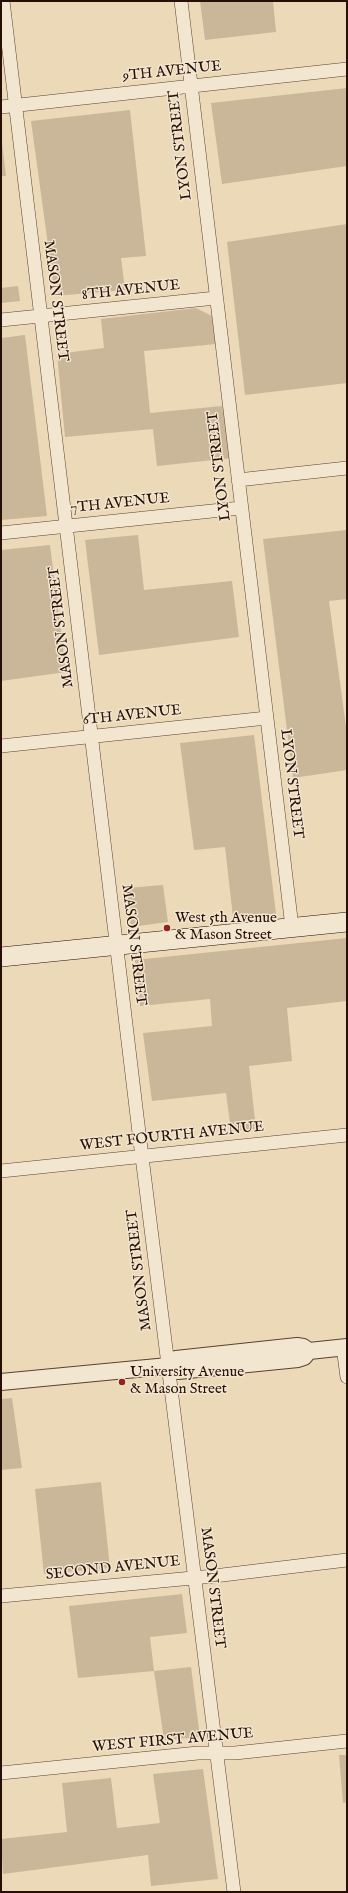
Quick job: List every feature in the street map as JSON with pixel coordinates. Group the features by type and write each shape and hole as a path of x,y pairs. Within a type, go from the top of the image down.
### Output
{"main road":[{"path":"1,957 347,922"}],"street":[{"name":"MASON STREET","path":"3,1 116,945 234,1892"},
{"name":"LYON STREET","path":"181,1 292,927"},
{"name":"9TH AVENUE","path":"1,107 347,69"},
{"name":"8TH AVENUE","path":"1,320 216,298"},
{"path":"238,480 347,468"},
{"name":"7TH AVENUE","path":"1,533 242,508"},
{"name":"6TH AVENUE","path":"1,746 267,718"},
{"name":"WEST FOURTH AVENUE","path":"1,1171 347,1135"},
{"path":"1,1382 168,1366 173,1370 178,1371 298,1359 304,1357 309,1351 345,1347 347,1377"},
{"name":"SECOND AVENUE","path":"1,1596 347,1560"},
{"name":"WEST FIRST AVENUE","path":"1,1773 198,1753 235,1753 347,1741"}],"shaded area":[{"path":"200,1 273,1 276,32 205,40"},
{"path":"347,88 347,166 222,184 211,103"},
{"path":"130,110 146,256 121,258 125,290 55,296 31,121"},
{"path":"1,134 6,176 1,176"},
{"path":"347,224 347,383 245,395 227,242"},
{"path":"18,286 20,301 1,303 1,288"},
{"path":"196,308 212,316 216,344 144,351 150,413 222,406 232,458 157,466 153,429 65,437 57,354 104,348 101,319"},
{"path":"25,335 47,516 1,520 1,338"},
{"path":"347,530 347,599 329,601 347,734 347,770 293,778 263,539"},
{"path":"138,535 144,590 232,581 239,637 99,655 85,540"},
{"path":"50,545 66,672 1,681 1,550"},
{"path":"254,735 276,914 233,917 225,847 194,850 180,743"},
{"path":"163,885 168,922 131,927 127,888"},
{"path":"347,938 347,1001 287,1008 292,1061 249,1066 256,1129 231,1131 226,1093 152,1101 143,1033 212,1026 210,999 140,1006 135,960"},
{"path":"12,1398 22,1468 1,1470 1,1399"},
{"path":"101,1482 110,1568 44,1574 35,1489"},
{"path":"182,1594 187,1633 150,1637 154,1671 78,1678 69,1606"},
{"path":"191,1667 200,1737 164,1740 154,1671"},
{"path":"339,1755 347,1755 347,1802 343,1803"},
{"path":"203,1769 218,1879 151,1886 148,1855 3,1874 1,1839 67,1832 62,1783 111,1778 117,1828 160,1823 153,1774"}],"place":[{"name":"West 5th Avenue & Mason Street","path":"167,928"},
{"name":"University Avenue & Mason Street","path":"122,1382"}]}
